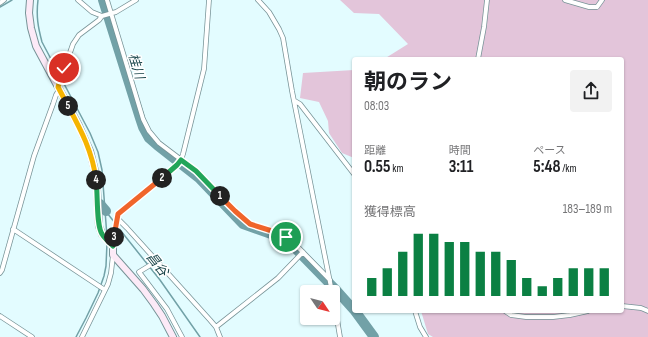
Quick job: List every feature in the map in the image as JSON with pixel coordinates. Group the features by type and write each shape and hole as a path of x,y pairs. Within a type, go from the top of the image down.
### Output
{"street":[{"path":"0,3 4,0"},
{"path":"30,0 29,13 36,46 79,126 90,151 97,188 99,226 102,234 113,246"},
{"path":"78,0 92,12 104,16"},
{"path":"107,0 143,119 153,137 196,171 243,219 250,224 272,231 292,241 330,280"},
{"path":"0,273 34,156 59,89 63,71 73,44 81,32 104,16 116,12 136,0"},
{"path":"82,337 105,290 111,273 118,214 167,174 181,160 204,68 209,0"},
{"path":"258,0 269,12 283,38 331,285"},
{"path":"478,57 484,27 486,0"},
{"path":"566,0 589,7 597,7 602,0"},
{"path":"295,101 300,104 352,171"},
{"path":"117,218 202,310 216,327 220,337"},
{"path":"13,228 105,290"},
{"path":"216,327 278,278 303,252"},
{"path":"113,256 143,289 154,304 173,337"},
{"path":"157,261 139,272 167,309 182,337"},
{"path":"624,306 648,310"},
{"path":"416,313 420,327 426,337"},
{"path":"508,313 511,315 547,317 570,316 581,313"},
{"path":"0,316 32,337"},
{"path":"338,325 340,337"}],"shaded area":[{"path":"340,0 648,0 648,337 433,337 428,334 422,313 624,313 624,57 387,57 408,44 379,14 354,13"},
{"path":"352,70 352,157 342,153 329,133 328,121 319,102 300,98 303,73"}],"waterway":[{"path":"0,7 12,0"},
{"path":"38,0 37,11 39,31 42,42 90,133 98,152 102,170 107,237"},
{"name":"桂川","path":"103,0 140,118 149,138 199,178 243,224 277,236 288,242 352,308"},
{"name":"昌谷","path":"100,204 115,223"},
{"name":"昌谷","path":"100,204 106,211"},
{"name":"昌谷","path":"117,226 160,280 200,337"},
{"path":"76,337 98,293 104,276 107,243"},
{"path":"356,313 374,337"}],"route":[{"path":"64,68 58,87 79,126 90,151 97,188 99,226 102,234 113,246 118,214 167,174 181,160 196,171 243,219 250,224 286,237"}]}
